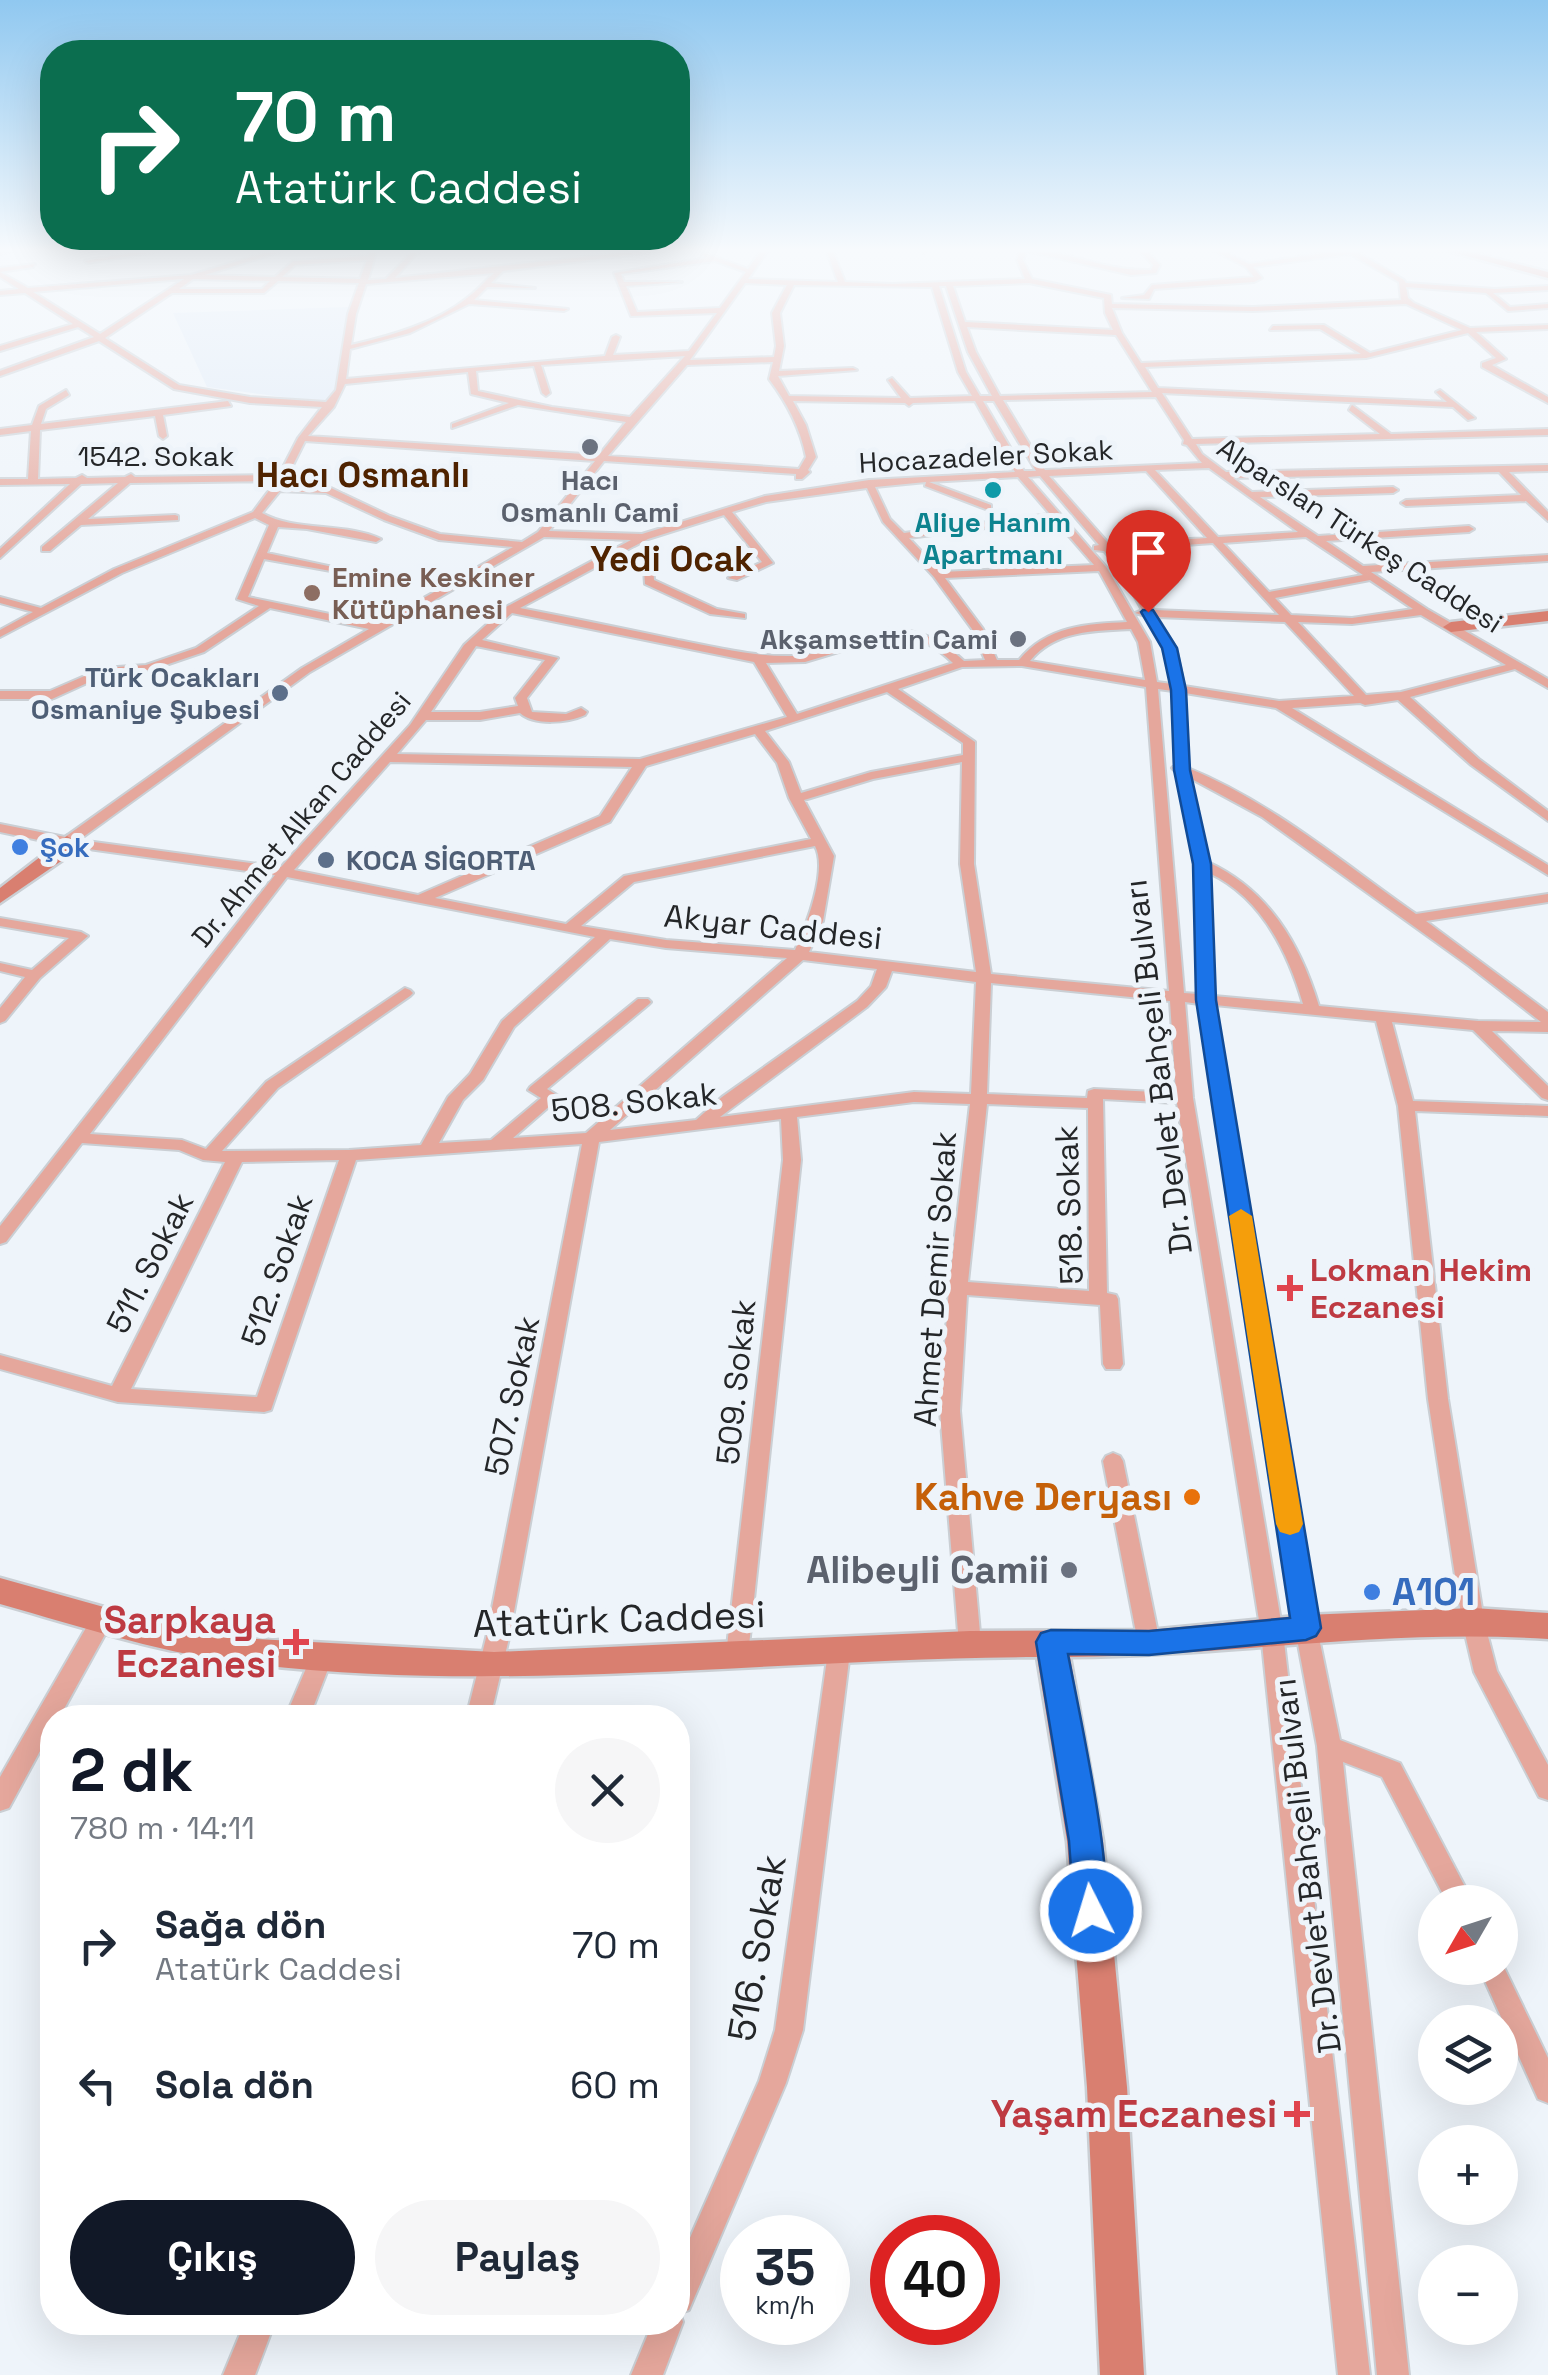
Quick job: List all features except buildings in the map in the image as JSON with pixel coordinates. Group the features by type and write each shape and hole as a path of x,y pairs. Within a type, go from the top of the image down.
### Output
{"street":[{"path":"0,374 39,360"},
{"path":"134,360 178,388 331,405"},
{"path":"0,634 118,572 256,514 302,438 331,405 342,382 345,360"},
{"path":"342,382 579,360"},
{"path":"0,884 66,842 296,677 542,534 685,360"},
{"path":"765,498 805,472 811,457 794,402 773,379 777,360"},
{"name":"Dr. Devlet Bahçeli Bulvarı","path":"959,360 962,372 986,396 1097,548 1137,617 1152,685 1186,1098 1272,1633 1354,2375"},
{"name":"Dr. Devlet Bahçeli Bulvarı","path":"974,360 1021,475 1058,516 1097,548 1102,568 1137,617 1170,648 1178,690 1182,770 1202,864 1206,1000 1328,1746 1393,2375"},
{"name":"Alparslan Türkeş Caddesi","path":"1137,360 1186,442 1210,465 1423,611 1548,684"},
{"path":"1140,364 1246,360"},
{"path":"1500,360 1485,365 1548,400"},
{"path":"536,364 546,393"},
{"path":"472,370 474,392 516,404 632,420"},
{"path":"774,374 853,370"},
{"path":"892,380 909,402"},
{"path":"788,398 909,402 1156,392 1455,405"},
{"path":"1440,392 1471,418"},
{"path":"33,480 36,426 44,404 66,393"},
{"path":"0,432 268,401"},
{"path":"455,426 516,404"},
{"path":"1352,408 1388,436"},
{"path":"158,411 163,436"},
{"path":"1186,442 1548,432"},
{"path":"302,438 805,472"},
{"name":"Hocazadeler Sokak","path":"765,498 869,483 1210,465"},
{"path":"1222,474 1548,468"},
{"path":"1149,469 1366,701"},
{"path":"1501,469 1548,518"},
{"path":"1374,470 1417,512"},
{"path":"46,550 131,477"},
{"name":"1542. Sokak","path":"0,482 131,477 278,483 328,490 438,537 526,545"},
{"path":"0,554 82,478"},
{"path":"922,480 988,507"},
{"path":"9,491 18,482"},
{"path":"869,483 886,520 938,574 977,629 992,662"},
{"path":"1250,495 1393,490"},
{"name":"Dr. Ahmet Alkan Caddesi","path":"0,1238 284,872 389,758 474,642 510,609 644,537 765,498"},
{"path":"1406,503 1527,498"},
{"path":"726,511 768,563 733,578"},
{"path":"256,514 274,524 307,526 376,540"},
{"path":"904,536 1058,516"},
{"path":"76,522 176,518"},
{"path":"1428,522 1439,531"},
{"path":"274,524 242,600 380,628"},
{"path":"1097,548 1469,529"},
{"path":"542,534 644,537"},
{"path":"262,556 342,570"},
{"path":"608,556 649,568 649,582 714,612 741,616"},
{"path":"1360,569 1548,558"},
{"path":"938,574 1102,568"},
{"path":"1266,596 1372,577"},
{"path":"0,600 42,610"},
{"path":"0,695 52,694 108,670 147,668 200,650 267,604"},
{"path":"510,609 758,659 809,658 889,633 918,634 935,640 961,664"},
{"path":"1022,663 1032,648 1049,636 1137,617 1352,621 1423,611"},
{"path":"1451,627 1548,616"},
{"path":"474,642 552,658 521,698 527,715 568,718 581,712"},
{"path":"758,659 794,720"},
{"path":"389,758 642,762 794,720 961,664 1022,663 1279,705 1402,696 1518,665"},
{"path":"796,798 871,776 970,757 969,742 890,689"},
{"path":"0,713 24,694"},
{"path":"1402,696 1474,762 1548,816"},
{"path":"1279,705 1548,870"},
{"path":"421,716 480,716 523,709"},
{"path":"591,1138 800,955 816,921 828,856 796,798 783,762 758,729"},
{"name":"Ahmet Demir Sokak","path":"970,757 966,864 984,978 979,1100 958,1288 950,1410 970,1644"},
{"path":"1156,760 1245,797 1491,973 1548,1020"},
{"path":"418,900 605,819 642,762"},
{"name":"Akyar Caddesi","path":"0,828 66,842 284,872 568,929 666,944 1478,1026 1548,1028"},
{"path":"568,929 630,879 820,841"},
{"path":"0,897 63,851 66,842"},
{"path":"1202,864 1226,872 1264,907 1306,983 1312,1010"},
{"path":"1414,919 1548,898"},
{"path":"0,922 80,936 35,975 0,1018"},
{"path":"427,1148 456,1097 477,1076 508,1024 606,935"},
{"path":"699,1127 728,1101 862,1004 878,987 886,966"},
{"path":"0,967 35,975"},
{"path":"208,1156 272,1085 405,994"},
{"path":"495,1144 552,1097 536,1090 557,1069 643,1002"},
{"path":"1384,1017 1406,1106 1438,1399 1473,1622 1486,1672 1548,1788"},
{"path":"1478,1026 1548,1095"},
{"name":"508. Sokak","path":"78,1138 182,1145 208,1156 349,1155 699,1127 914,1097 1096,1104 1094,1094 1186,1098"},
{"name":"518. Sokak","path":"1096,1104 1104,1299 1113,1364"},
{"path":"1406,1106 1548,1112"},
{"name":"509. Sokak","path":"737,1656 792,1160 789,1116"},
{"name":"507. Sokak","path":"482,1705 494,1666 522,1498 581,1212 591,1138"},
{"name":"512. Sokak","path":"118,1395 264,1405 349,1155"},
{"name":"511. Sokak","path":"118,1395 236,1157"},
{"path":"958,1288 1104,1299"},
{"path":"0,1362 118,1395"},
{"path":"1114,1460 1149,1643"},
{"name":"Atatürk Caddesi","path":"0,1591 161,1636 320,1658 494,1666 970,1644 1149,1643 1306,1628 1473,1622 1548,1626"},
{"path":"54,1705 102,1620"},
{"path":"1051,1642 1085,1841 1107,2087 1122,2375"},
{"name":"516. Sokak","path":"690,2271 772,2082 789,2030 838,1652"},
{"path":"302,1705 320,1658"},
{"path":"0,1800 40,1729"},
{"path":"1328,1746 1391,1770 1451,1885"},
{"path":"1500,1985 1548,2089"},
{"path":"240,2375 255,2335"},
{"path":"647,2375 663,2335"}],"shaded area":[{"path":"195,360 340,360 335,394 321,402 207,387"}],"slow traffic":[{"path":"1241,1216 1290,1524"}],"place":[{"name":"Hacı Osmanlı Cami","path":"590,447"},
{"name":"Aliye Hanım Apartmanı","path":"993,490"},
{"name":"Emine Keskiner Kütüphanesi","path":"312,593"},
{"name":"Akşamsettin Cami","path":"1018,639"},
{"name":"Türk Ocakları Osmaniye Şubesi","path":"280,693"},
{"name":"Şok","path":"20,847"},
{"name":"KOCA SİGORTA","path":"326,860"},
{"name":"Lokman Hekim Eczanesi","path":"1290,1288"},
{"name":"Kahve Deryası","path":"1192,1497"},
{"name":"Alibeyli Camii","path":"1069,1570"},
{"name":"A101","path":"1372,1592"},
{"name":"Sarpkaya Eczanesi","path":"296,1642"},
{"name":"Yaşam Eczanesi","path":"1297,2114"}],"district":[{"name":"Hacı Osmanlı","path":"363,475"},
{"name":"Yedi Ocak","path":"672,559"}],"route":[{"path":"1091,1911 1085,1841 1051,1642 1149,1643 1306,1628 1206,1000 1202,864 1182,770 1178,690 1170,648 1148,612"}]}
